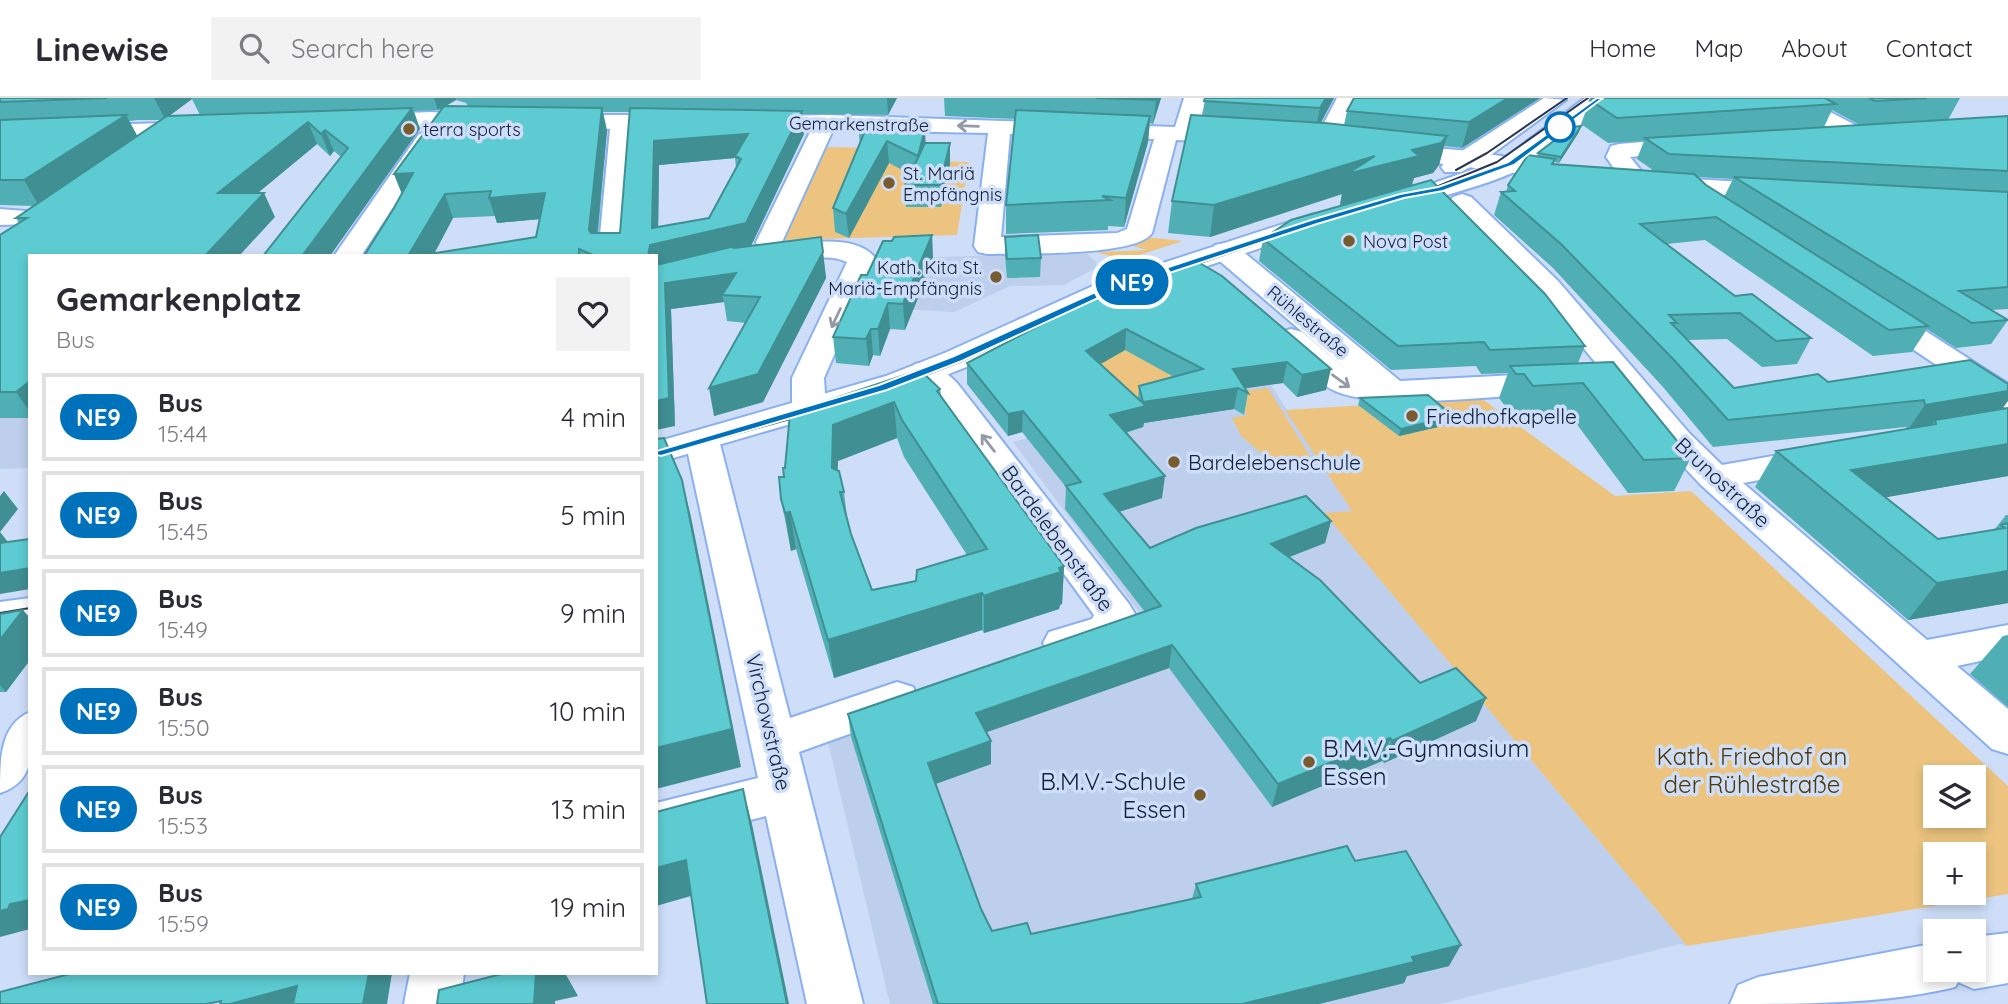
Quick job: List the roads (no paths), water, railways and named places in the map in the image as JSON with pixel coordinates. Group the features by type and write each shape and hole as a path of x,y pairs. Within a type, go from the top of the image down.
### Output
{"street":[{"path":"632,122 686,98"},
{"path":"1000,127 987,246 1121,241 1139,233 1177,133 1186,123 1195,98"},
{"path":"1348,98 1313,143 1568,178 1451,195 1403,196"},
{"path":"1365,207 1403,196 1490,146 1557,98"},
{"path":"1451,195 1500,167 1599,98"},
{"path":"1787,98 1866,133 1818,136"},
{"path":"347,254 441,120 474,101"},
{"path":"131,157 201,105"},
{"name":"Gemarkenstraße","path":"724,122 826,122 934,115 1000,127 1268,138"},
{"path":"344,123 441,120 697,122"},
{"path":"612,254 632,122"},
{"path":"809,410 808,378 861,263 860,256 826,250 762,258 826,122"},
{"path":"0,135 224,128"},
{"path":"1639,183 1618,157 1619,151 1707,144"},
{"path":"1405,152 1449,146 1490,146"},
{"path":"1367,149 1405,152 1462,162"},
{"path":"1606,181 1803,193"},
{"path":"1692,187 1706,201 1729,216"},
{"name":"Brunostraße","path":"1451,195 1548,287 1625,380 1714,477 2008,736"},
{"path":"5,228 52,211"},
{"path":"658,452 809,410 926,371 1090,297 1339,215"},
{"name":"Rühlestraße","path":"1225,251 1392,391"},
{"name":"Rühlestraße","path":"1194,261 1218,275 1343,385 1355,391 1625,380"},
{"path":"1857,299 2008,398"},
{"name":"Bardelebenstraße","path":"926,371 946,390 1115,614 1107,629 1030,654"},
{"name":"Virchowstraße","path":"702,440 835,1004"},
{"path":"1714,477 1857,453"},
{"path":"0,617 28,612"},
{"path":"1921,657 2008,640"},
{"path":"774,742 928,689"},
{"path":"0,774 28,733"},
{"path":"658,823 785,790"},
{"path":"1986,961 2008,958"},
{"path":"1758,1004 1923,972"},
{"path":"432,1004 437,975"}],"tram line":[{"path":"1456,170 1487,153 1567,98"},
{"path":"1419,194 1497,162 1588,98"},
{"path":"908,382 962,361 1092,300 1282,235"},
{"path":"658,455 808,414"},
{"path":"0,613 28,608"}],"place":[{"name":"terra sports","path":"409,129"},
{"name":"St. Mariä Empfängnis","path":"889,183"},
{"name":"Nova Post","path":"1349,241"},
{"name":"Kath. Kita St. Mariä-Empfängnis","path":"996,277"},
{"name":"Friedhofkapelle","path":"1412,416"},
{"name":"Bardelebenschule","path":"1174,462"},
{"name":"B.M.V.-Gymnasium Essen","path":"1309,762"},
{"name":"B.M.V.-Schule Essen","path":"1200,795"}],"park label":[{"name":"Kath. Friedhof an der Rühlestraße","path":"1752,770"}]}
